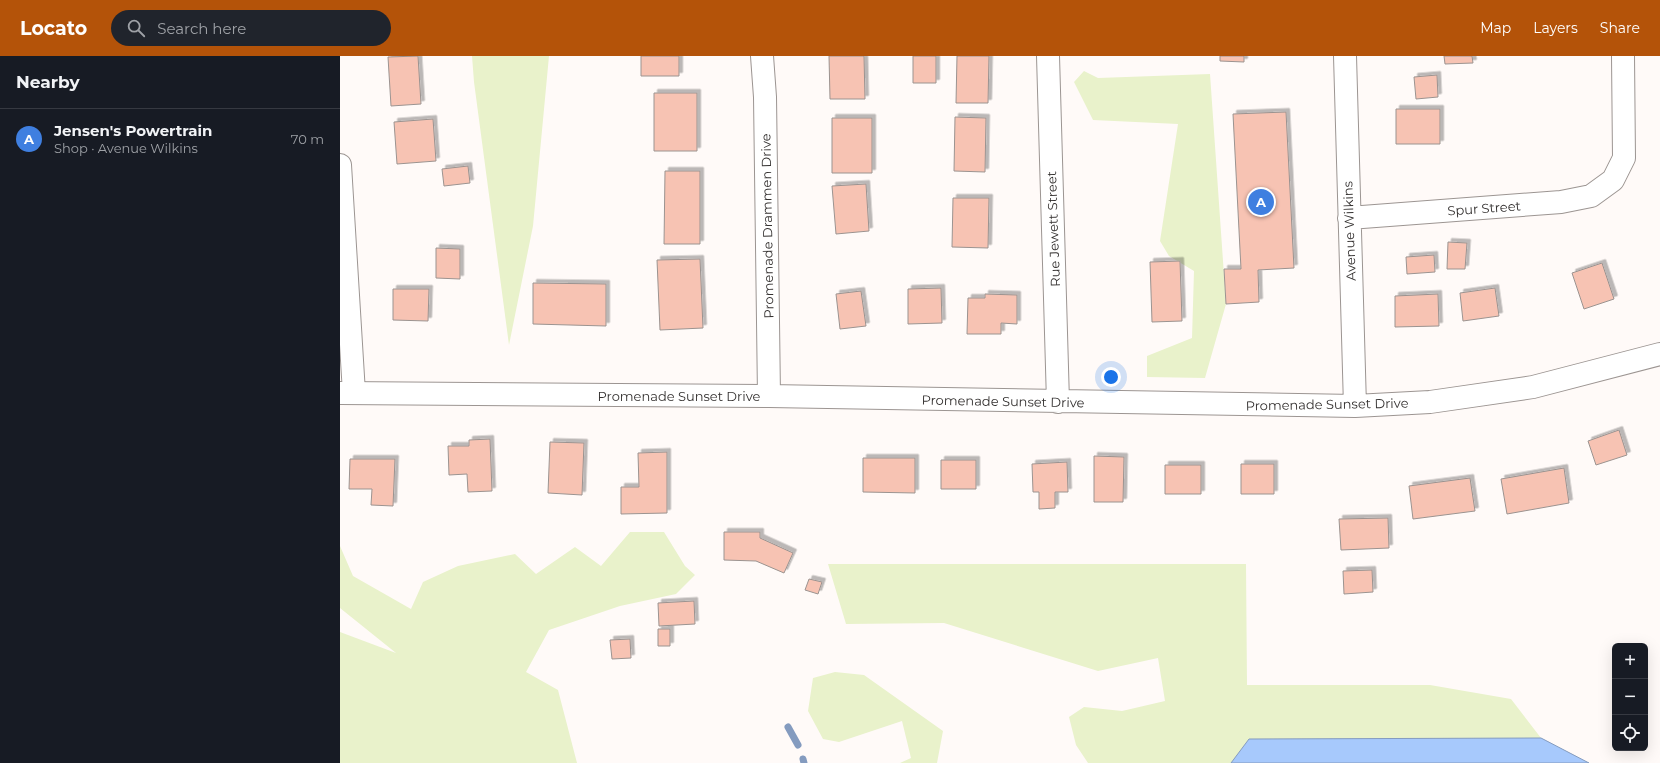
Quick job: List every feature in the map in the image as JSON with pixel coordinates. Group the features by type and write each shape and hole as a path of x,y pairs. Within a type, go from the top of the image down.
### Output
{"street":[{"name":"Promenade Drammen Drive","path":"762,56 765,97 770,396"},
{"name":"Rue Jewett Street","path":"1048,56 1058,402"},
{"name":"Avenue Wilkins","path":"1345,56 1354,406"},
{"name":"Spur Street","path":"1349,218 1561,202 1591,196 1613,180 1624,158 1623,56"},
{"path":"340,166 347,393"},
{"name":"Promenade Sunset Drive","path":"347,393 770,396 1354,406 1430,402 1533,387 1660,354"}],"green space":[{"path":"472,56 549,56 533,226 509,345 474,82"},
{"path":"1084,71 1098,78 1210,74 1226,304 1205,378 1147,377 1147,356 1192,338 1194,271 1169,256 1160,241 1178,124 1093,120 1074,82"},
{"path":"630,532 664,532 685,566 695,575 676,594 620,606 549,630 526,672 558,690 577,763 340,763 340,632 396,653 340,608 340,546 353,576 411,609 423,582 458,566 515,554 536,574 575,547 601,566"},
{"path":"828,564 1246,564 1247,685 1430,685 1511,699 1541,738 1589,763 1088,763 1076,745 1069,717 1084,707 1122,711 1165,701 1158,658 1098,671 944,623 846,624"},
{"path":"835,672 864,675 943,731 937,763 900,763 911,758 902,721 839,742 823,739 808,711 813,678"}],"water":[{"path":"1541,738 1589,763 1231,763 1249,739"}],"building":[{"path":"418,56 421,104 391,106 388,57"},
{"path":"641,56 679,56 679,76 641,76"},
{"path":"829,56 864,56 865,99 830,99"},
{"path":"913,56 936,56 936,83 913,83"},
{"path":"957,56 989,56 988,103 956,103"},
{"path":"1220,56 1244,56 1244,62 1220,61"},
{"path":"1444,56 1472,56 1473,63 1445,64"},
{"path":"1437,75 1438,97 1416,99 1414,77"},
{"path":"654,93 697,93 697,151 654,151"},
{"path":"1396,109 1440,109 1440,144 1396,144"},
{"path":"1286,112 1294,268 1258,270 1259,302 1226,304 1224,269 1241,269 1233,114"},
{"path":"955,117 986,118 985,172 954,171"},
{"path":"832,118 872,118 872,173 832,173"},
{"path":"433,119 436,161 397,164 394,122"},
{"path":"468,166 470,183 444,186 442,169"},
{"path":"665,171 700,171 700,244 664,244"},
{"path":"866,184 869,231 836,234 832,186"},
{"path":"953,198 989,198 988,248 952,247"},
{"path":"1448,242 1467,243 1465,269 1447,269"},
{"path":"436,248 460,249 460,279 436,278"},
{"path":"1434,255 1435,272 1407,274 1406,257"},
{"path":"700,259 703,328 660,330 657,260"},
{"path":"1180,261 1182,321 1152,322 1150,262"},
{"path":"1602,263 1614,299 1584,309 1572,273"},
{"path":"533,283 606,284 606,326 533,324"},
{"path":"941,288 942,323 908,324 908,289"},
{"path":"1495,288 1499,316 1463,321 1460,293"},
{"path":"393,289 429,289 428,321 393,320"},
{"path":"861,291 866,326 840,329 836,294"},
{"path":"985,294 1017,295 1017,324 1001,323 1001,334 967,334 968,298 985,298"},
{"path":"1438,294 1439,326 1395,327 1395,296"},
{"path":"1619,430 1627,455 1596,465 1588,441"},
{"path":"490,439 492,491 468,492 467,474 449,475 448,446 469,446 469,440"},
{"path":"550,442 584,443 582,495 548,493"},
{"path":"667,452 667,513 621,514 621,487 639,487 638,453"},
{"path":"1094,456 1124,457 1123,502 1094,502"},
{"path":"863,458 915,458 915,493 863,492"},
{"path":"350,459 395,459 393,506 371,505 372,489 349,489"},
{"path":"941,460 976,460 976,489 941,489"},
{"path":"1067,462 1068,492 1055,492 1055,508 1039,509 1039,492 1033,492 1032,464"},
{"path":"1241,464 1274,464 1274,494 1241,494"},
{"path":"1165,465 1201,465 1201,494 1165,494"},
{"path":"1564,468 1569,503 1507,514 1501,479"},
{"path":"1470,478 1475,511 1413,519 1409,486"},
{"path":"1388,518 1389,548 1341,550 1339,519"},
{"path":"724,532 760,532 760,538 793,553 784,573 756,561 724,560"},
{"path":"1372,570 1373,592 1344,594 1343,571"},
{"path":"809,579 822,582 818,594 805,590"},
{"path":"694,601 695,624 659,626 658,603"},
{"path":"658,629 670,629 670,646 658,646"},
{"path":"630,639 631,658 612,659 610,640"}],"waterway":[{"path":"788,727 798,745"},
{"path":"803,759 804,763"}],"place":[{"name":"Jensen's Powertrain","path":"1261,202"}]}
